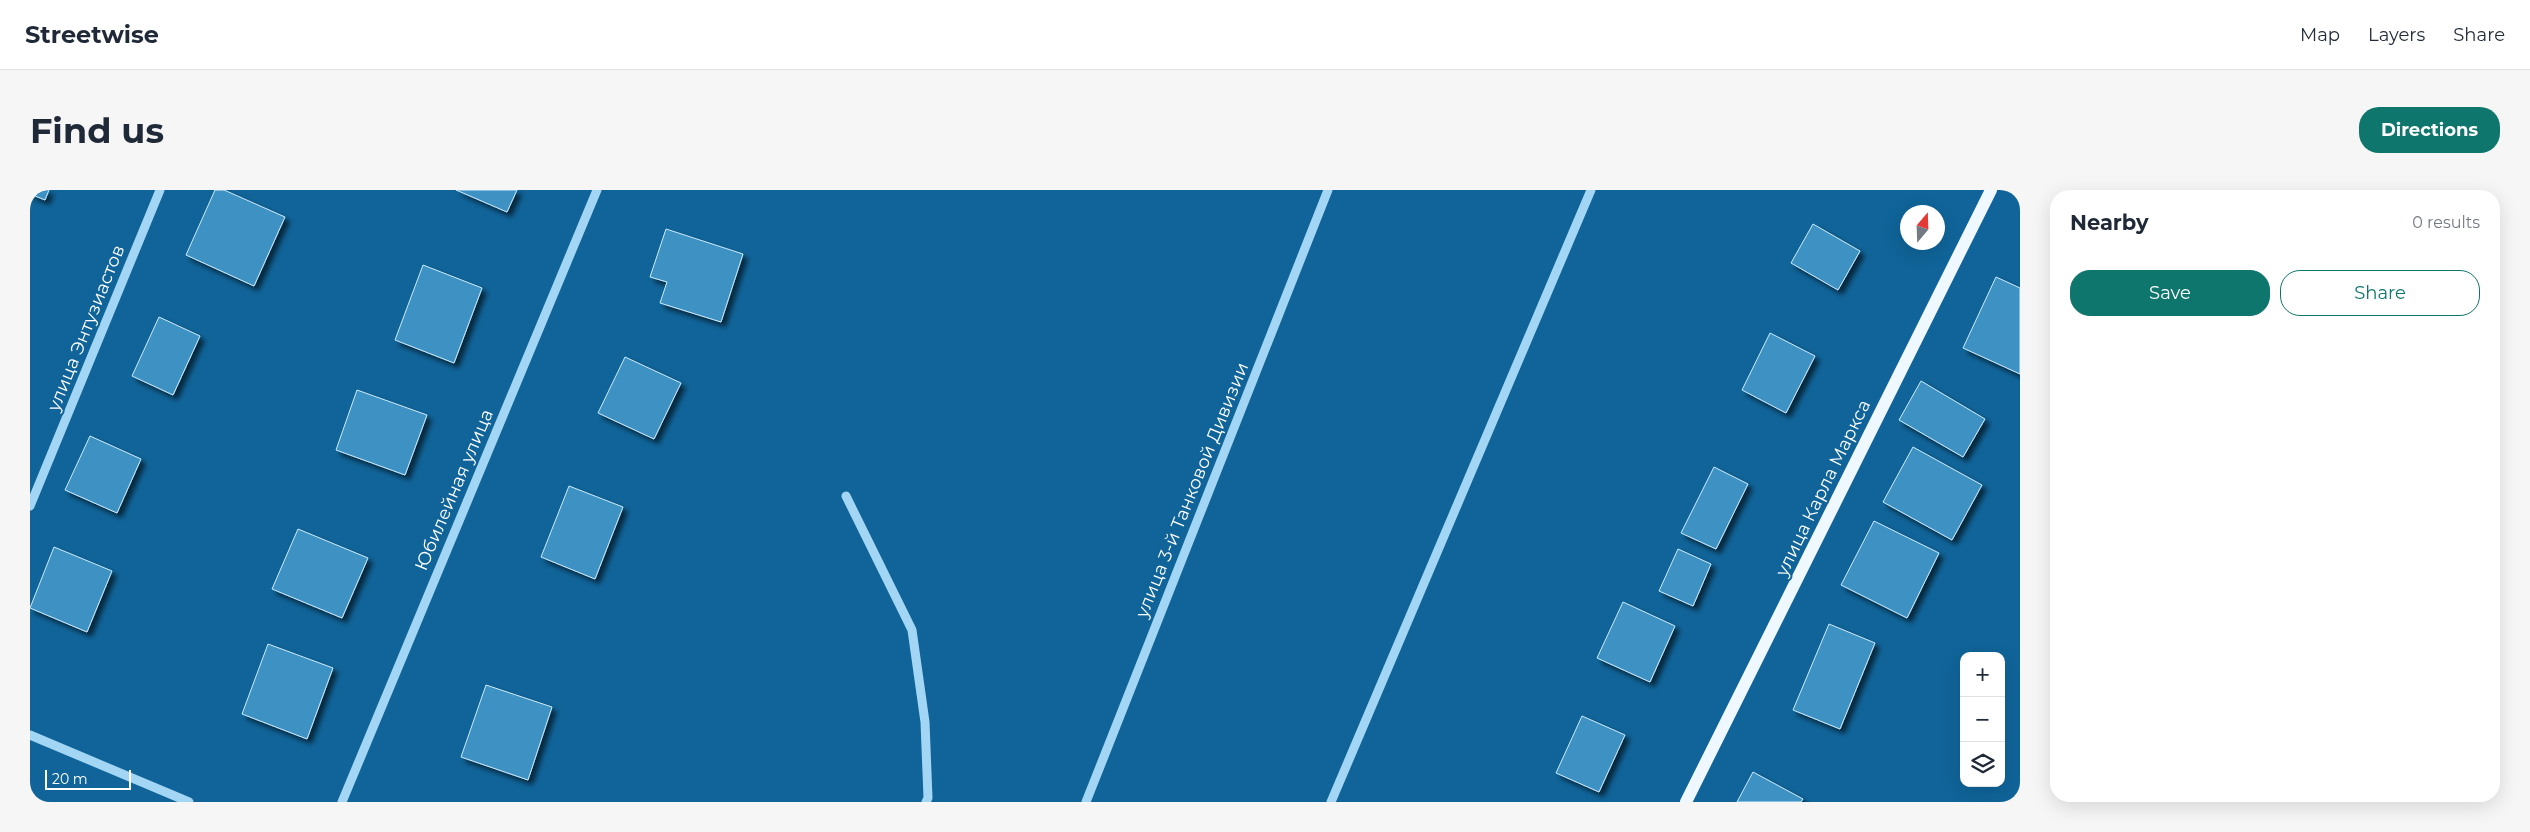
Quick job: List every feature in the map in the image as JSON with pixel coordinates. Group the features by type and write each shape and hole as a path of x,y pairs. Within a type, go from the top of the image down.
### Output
{"main road":[{"name":"улица Карла Маркса","path":"1686,802 1991,190"}],"street":[{"name":"улица Энтузиастов","path":"30,506 160,190"},
{"name":"Юбилейная улица","path":"342,802 597,190"},
{"name":"улица 3-й Танковой Дивизии","path":"1086,802 1328,190"},
{"path":"1330,802 1591,190"},
{"path":"846,496 912,630 925,722 928,798 926,802"},
{"path":"30,735 189,802"}],"building":[{"path":"30,190 49,190 45,200 30,194"},
{"path":"215,190 224,190 285,217 254,286 186,255"},
{"path":"456,190 517,190 507,212"},
{"path":"1813,224 1860,251 1838,290 1791,263"},
{"path":"666,229 743,254 721,322 660,303 667,282 650,277"},
{"path":"423,265 482,288 454,363 395,340"},
{"path":"1996,277 2020,288 2020,374 1963,348"},
{"path":"159,317 200,336 173,395 132,376"},
{"path":"1770,333 1815,356 1786,413 1742,390"},
{"path":"625,357 681,383 654,439 598,413"},
{"path":"1921,381 1985,419 1963,457 1899,420"},
{"path":"357,390 427,415 405,475 336,450"},
{"path":"90,436 141,459 117,513 65,490"},
{"path":"1913,447 1982,485 1952,540 1883,502"},
{"path":"1714,467 1748,484 1716,549 1681,533"},
{"path":"569,486 623,507 595,579 541,557"},
{"path":"1874,521 1939,553 1907,618 1841,585"},
{"path":"298,529 368,558 342,618 272,589"},
{"path":"54,547 112,571 87,632 30,608"},
{"path":"1678,549 1711,564 1693,606 1659,591"},
{"path":"1623,602 1675,626 1650,682 1597,658"},
{"path":"1829,624 1875,643 1840,729 1793,710"},
{"path":"268,644 333,668 307,739 242,714"},
{"path":"486,685 552,707 528,780 461,757"},
{"path":"1582,716 1625,735 1599,792 1556,773"},
{"path":"1753,772 1803,799 1801,802 1737,802"}]}
